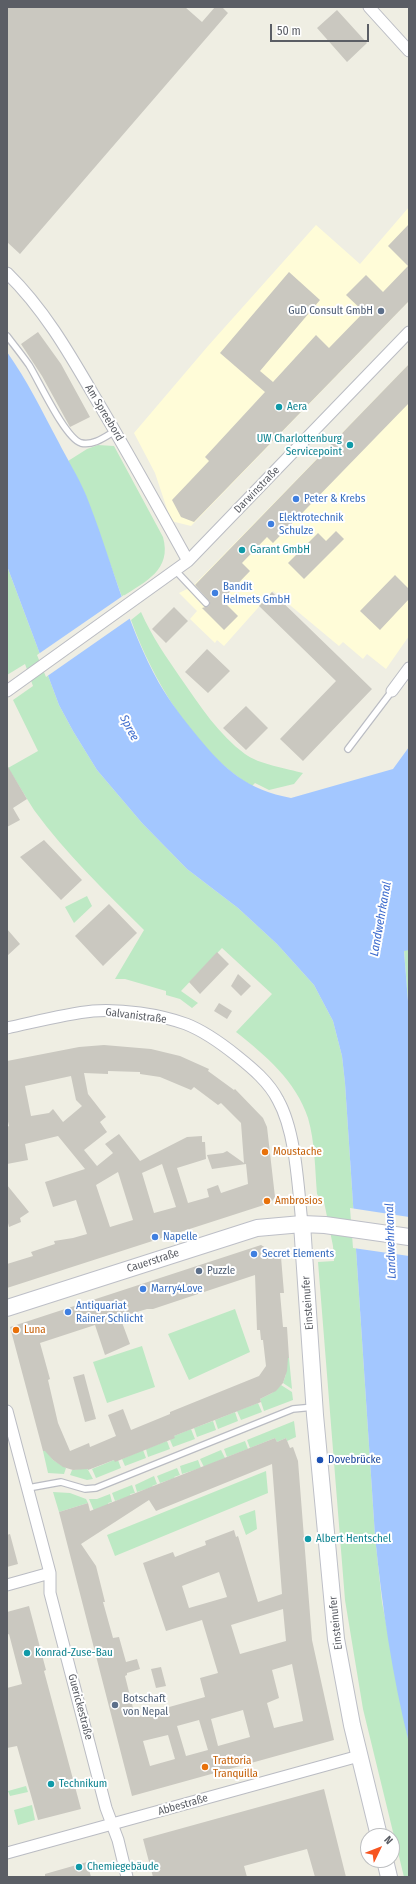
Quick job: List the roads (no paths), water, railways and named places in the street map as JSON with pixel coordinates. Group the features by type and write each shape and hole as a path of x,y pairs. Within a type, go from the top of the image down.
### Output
{"street":[{"path":"369,7 409,52"},
{"name":"Am Spreebord","path":"8,275 25,291 55,330 115,431 188,561"},
{"name":"Darwinstraße","path":"7,690 188,561 409,332"},
{"path":"392,691 409,668"},
{"name":"Galvanistraße","path":"7,1028 94,1011 122,1012 158,1016 186,1024 222,1045 257,1074 269,1086 278,1100 290,1135 302,1224"},
{"name":"Cauerstraße","path":"7,1308 256,1228 302,1224 341,1227 409,1237"},
{"name":"Einsteinufer","path":"302,1224 314,1407 336,1639 359,1756 377,1828"},
{"name":"Guerickestraße","path":"7,1411 50,1573 50,1593 106,1808 127,1877"},
{"path":"7,1585 50,1573"},
{"name":"Abbestraße","path":"7,1853 359,1756"}],"lane":[{"path":"7,336 28,364 73,438 81,443 90,444 115,431"},
{"path":"176,571 206,603"},
{"path":"348,749 392,691"},
{"path":"28,1488 61,1482 90,1490 293,1409 314,1407"}],"water":[{"path":"7,352 34,396 83,488 95,518 128,614 147,661 159,683 182,717 208,749 228,769 238,777 262,790 291,798 393,769 409,747 409,950 404,951 409,1014 409,1743 388,1640 375,1536 345,1083 342,1056 333,1021 314,985 277,944 238,908 187,869 142,823 97,770 59,705 7,566"}],"place":[{"name":"GuD Consult GmbH","path":"381,311"},
{"name":"Aera","path":"279,407"},
{"name":"UW Charlottenburg Servicepoint","path":"350,445"},
{"name":"Peter & Krebs","path":"296,499"},
{"name":"Elektrotechnik Schulze","path":"271,524"},
{"name":"Garant GmbH","path":"242,550"},
{"name":"Bandit Helmets GmbH","path":"215,593"},
{"name":"Moustache","path":"265,1152"},
{"name":"Ambrosios","path":"267,1201"},
{"name":"Napelle","path":"155,1237"},
{"name":"Secret Elements","path":"254,1254"},
{"name":"Puzzle","path":"199,1271"},
{"name":"Marry4Love","path":"143,1289"},
{"name":"Antiquariat Rainer Schlicht","path":"68,1312"},
{"name":"Luna","path":"16,1330"},
{"name":"Dovebrücke","path":"320,1460"},
{"name":"Albert Hentschel","path":"308,1539"},
{"name":"Konrad-Zuse-Bau","path":"27,1653"},
{"name":"Botschaft von Nepal","path":"115,1705"},
{"name":"Trattoria Tranquilla","path":"205,1767"},
{"name":"Technikum","path":"51,1784"},
{"name":"Chemiegebäude","path":"79,1867"}],"water label":[{"name":"Spree","path":"129,728"},
{"name":"Landwehrkanal","path":"381,919"},
{"name":"Landwehrkanal","path":"391,1241"}]}
